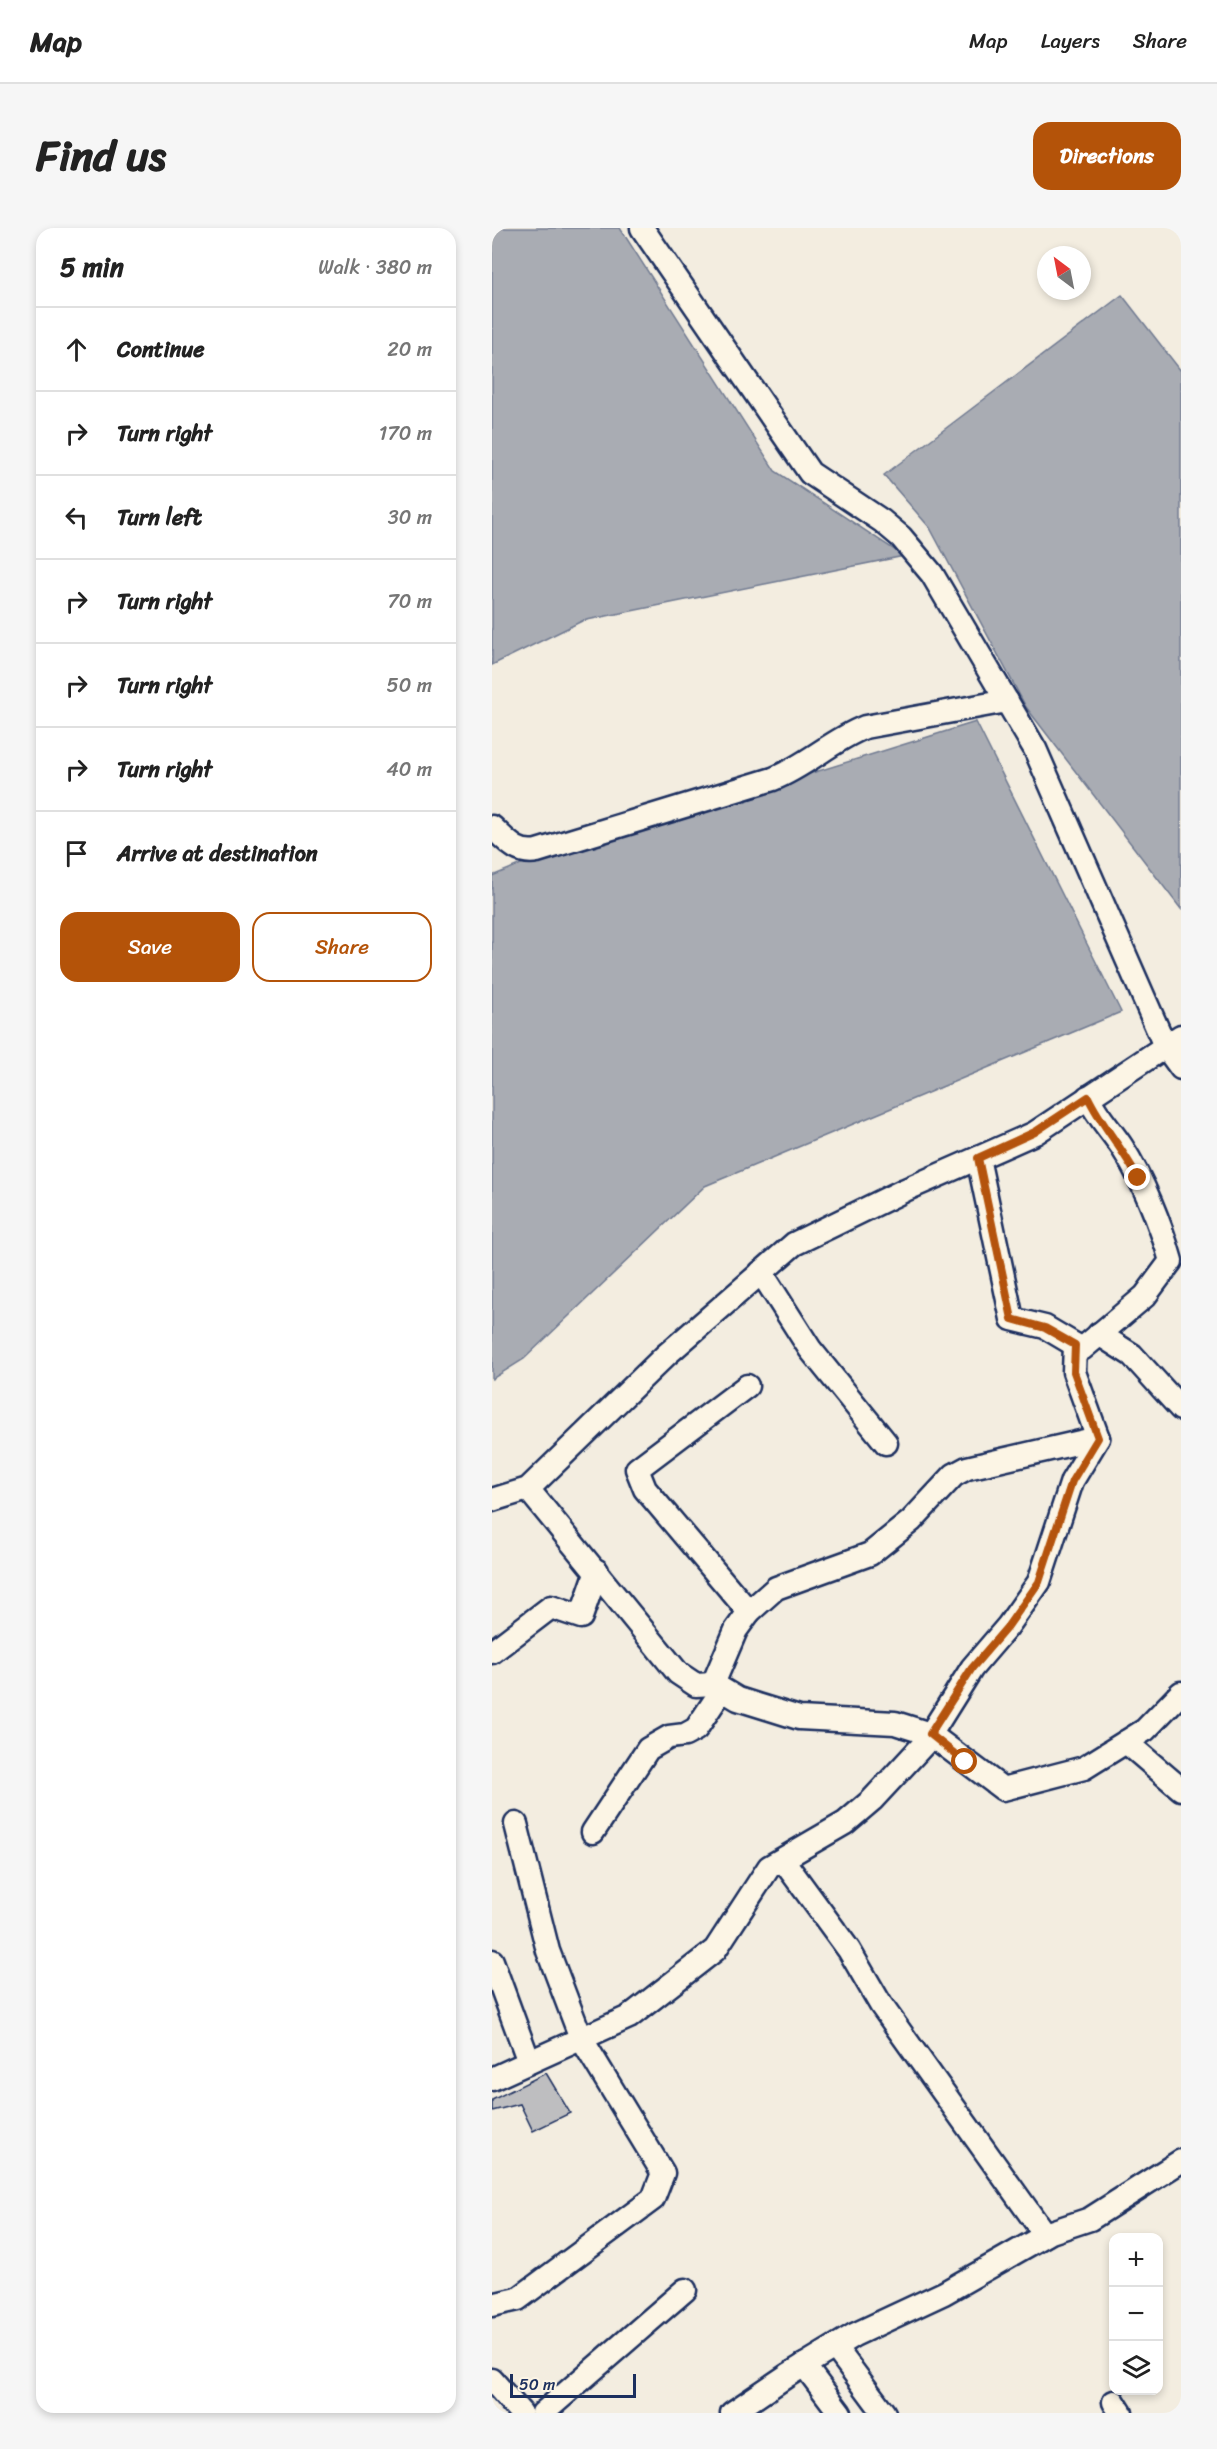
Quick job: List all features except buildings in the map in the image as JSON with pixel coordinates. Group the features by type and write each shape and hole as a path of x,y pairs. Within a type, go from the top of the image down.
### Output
{"street":[{"path":"642,228 810,473 882,521 901,537 932,574 1035,749 1173,1041 1181,1068"},
{"path":"492,827 515,848 525,853 537,851 788,774 848,734 865,727 1007,701"},
{"path":"492,1500 528,1489 666,1355 794,1244 1035,1132 1173,1041"},
{"path":"978,1158 1012,1319 1045,1328 1082,1349 1173,1275 1164,1237 1138,1178 1121,1145 1098,1117 1088,1097"},
{"path":"761,1272 810,1349 886,1443"},
{"path":"1099,1334 1132,1355 1181,1409"},
{"path":"1075,1345 1074,1372 1098,1438"},
{"path":"747,1386 637,1468 645,1488 749,1612"},
{"path":"593,1832 648,1749 669,1737 686,1735 696,1729 717,1687 736,1630 749,1612 777,1588 870,1554 911,1521 954,1475 967,1468 1098,1438"},
{"path":"497,2074 629,2017 715,1950 769,1867 846,1823 872,1800 930,1734 972,1668 1008,1626 1039,1582 1072,1481 1098,1438"},
{"path":"528,1489 678,1673 696,1684 717,1687 738,1699 799,1718 895,1723 930,1734 1003,1789 1084,1767 1145,1730 1181,1692"},
{"path":"492,1652 551,1607 580,1617 597,1571"},
{"path":"1126,1742 1181,1789"},
{"path":"492,2306 518,2299 653,2199 663,2173 580,2038 548,1951 516,1824"},
{"path":"783,1860 849,1950 881,2005 1045,2235"},
{"path":"492,1961 529,2062"},
{"path":"732,2413 835,2347 944,2293 1045,2235 1090,2219 1181,2161"},
{"path":"543,2413 685,2290"},
{"path":"835,2347 884,2413"},
{"path":"804,2365 840,2413"},
{"path":"492,2380 521,2413"}],"shaded area":[{"path":"492,228 620,228 775,471 904,556 582,621 492,665"},
{"path":"1122,295 1181,371 1181,909 1026,707 930,528 884,475"},
{"path":"976,722 1121,1012 705,1186 524,1359 492,1379 492,876 526,862"}],"route":[{"path":"965,1762 930,1734 972,1668 1008,1626 1039,1582 1072,1481 1098,1438 1074,1372 1075,1345 1045,1328 1012,1319 978,1158 1035,1132 1088,1097 1098,1117 1121,1145 1138,1178"}]}
